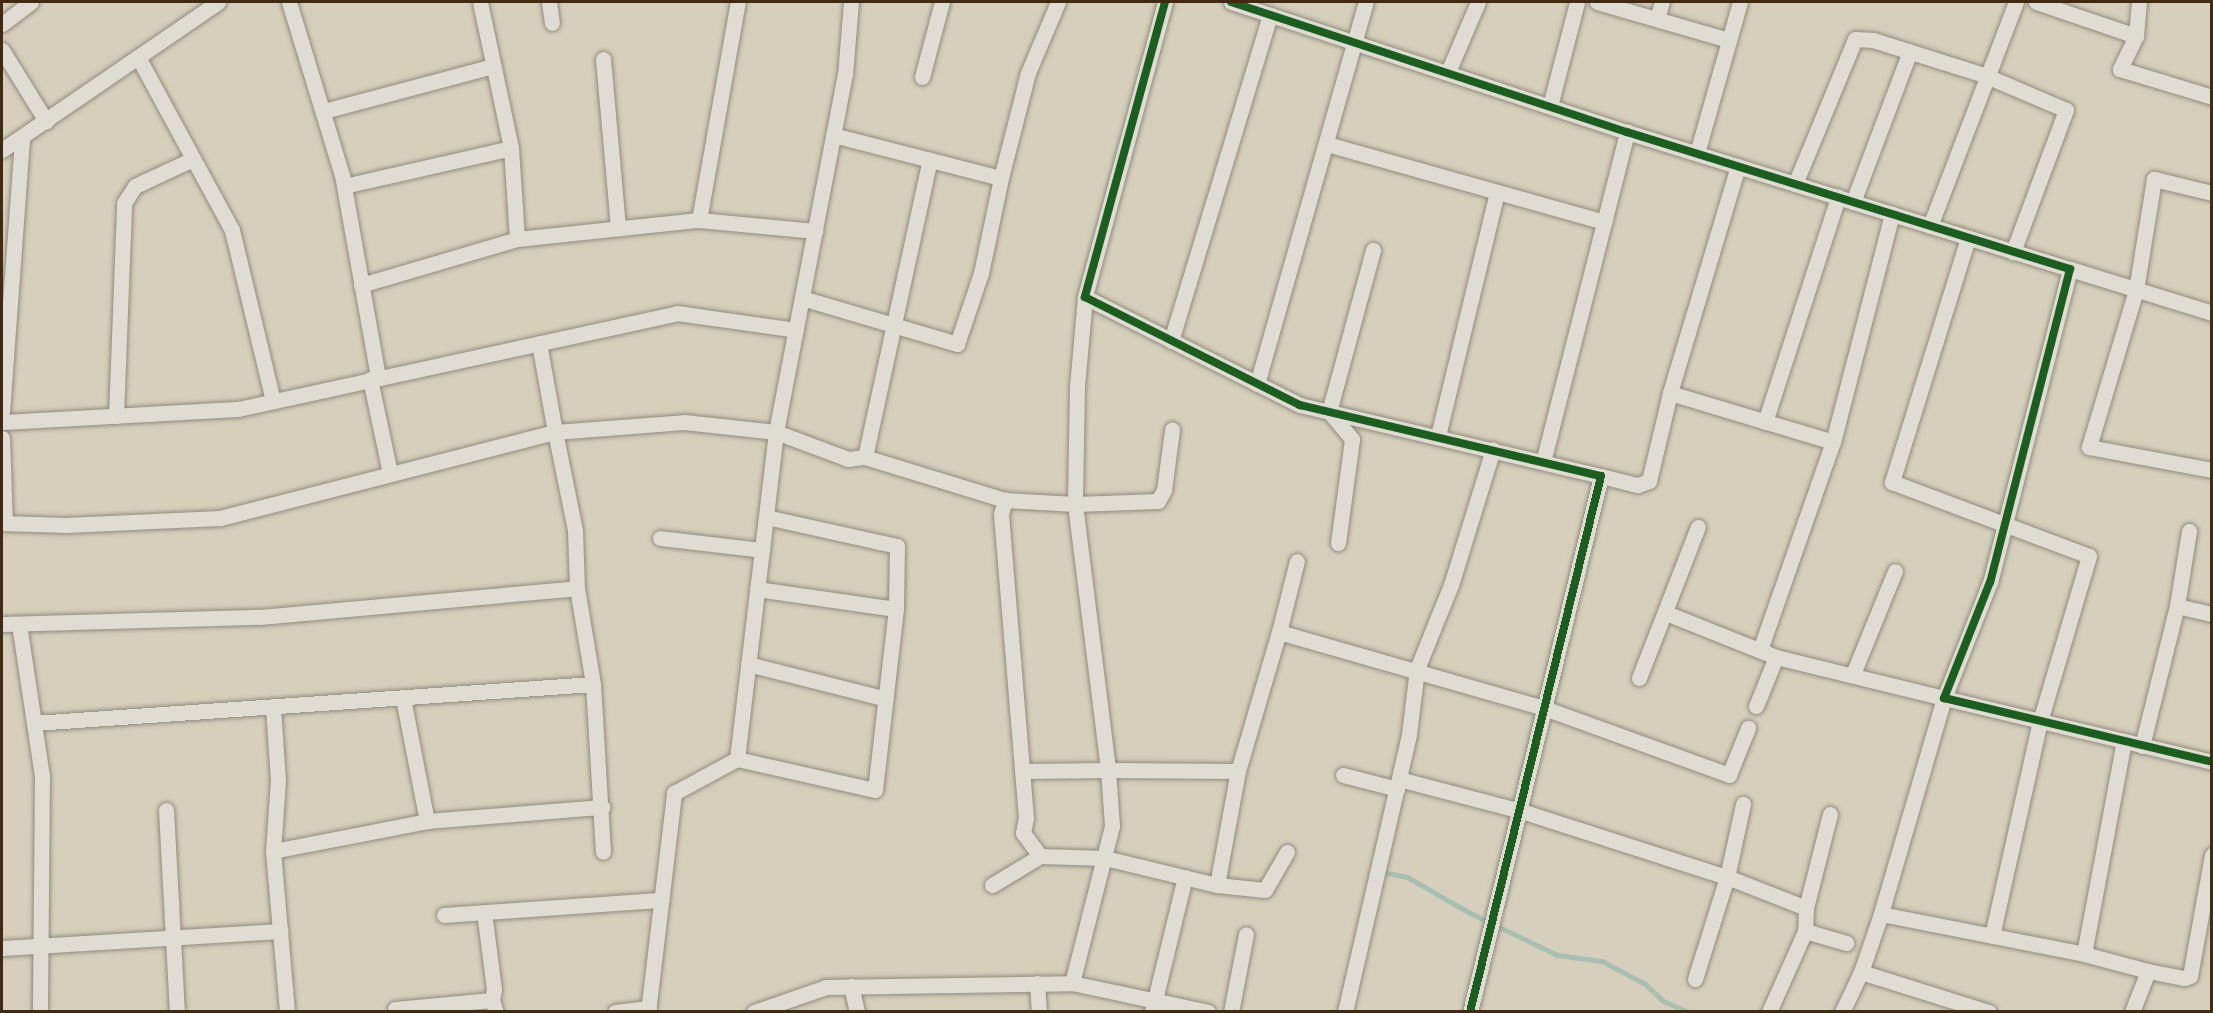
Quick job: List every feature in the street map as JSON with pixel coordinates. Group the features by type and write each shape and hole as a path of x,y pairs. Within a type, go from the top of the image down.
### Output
{"street":[{"path":"2,24 31,2"},
{"path":"2,150 218,2"},
{"path":"289,2 324,111 344,186 390,472"},
{"path":"480,2 511,148 517,239"},
{"path":"549,2 552,23"},
{"path":"699,220 738,2"},
{"path":"737,759 776,432 845,75 851,2"},
{"path":"922,77 942,2"},
{"path":"802,298 957,344 981,273 1001,178 1028,73 1058,2"},
{"path":"1072,983 1112,826 1108,770 1075,504 1077,386 1085,297 1166,2"},
{"path":"1257,384 1366,2"},
{"path":"1448,72 1478,2"},
{"path":"1550,106 1577,2"},
{"path":"1597,2 1729,40"},
{"path":"1657,19 1662,2"},
{"path":"1697,153 1740,2"},
{"path":"1930,226 2016,2"},
{"path":"2036,2 2136,36"},
{"path":"2139,2 2136,36 2120,69 2211,97"},
{"path":"1240,3 1269,15 1627,132 2211,313"},
{"path":"1171,340 1269,15"},
{"path":"1795,184 1855,39 1873,40 1910,51 1987,77 2066,110 2013,252"},
{"path":"2,50 46,121"},
{"path":"1853,202 1910,51"},
{"path":"138,57 232,230 273,401"},
{"path":"603,59 618,228"},
{"path":"324,111 494,66"},
{"path":"1543,462 1627,132"},
{"path":"833,135 1001,178"},
{"path":"2,412 22,137"},
{"path":"1327,144 1604,222"},
{"path":"344,186 511,148"},
{"path":"116,416 124,203 135,186 193,159"},
{"path":"865,457 896,327 930,160"},
{"path":"1085,297 1300,405 1638,485 1649,481 1670,393 1738,166"},
{"path":"2211,193 2154,179 2136,290 2089,447 2211,470"},
{"path":"1437,436 1497,192"},
{"path":"1765,422 1838,197"},
{"path":"1760,650 1833,442 1892,214"},
{"path":"361,285 517,239 699,220 815,231"},
{"path":"1968,238 1892,482 2004,521 2089,556 2040,721 1992,936"},
{"path":"1329,412 1373,250"},
{"path":"1842,1011 1861,972 1881,914 1944,698 1990,582 2070,270"},
{"path":"2,422 238,409 677,313 796,330"},
{"path":"539,344 575,530 577,588 593,684 603,852"},
{"path":"1670,393 1833,442"},
{"path":"1329,412 1352,439 1338,543"},
{"path":"2,438 3,523 66,525 220,518 390,472 555,432 684,422 776,432 848,459 865,457 1005,500 1075,504 1158,501 1164,490 1172,430"},
{"path":"1345,1011 1398,784 1417,669 1451,585 1492,449"},
{"path":"1470,1011 1602,476"},
{"path":"1005,500 1001,514 1026,818 1023,833 1040,856"},
{"path":"615,1011 649,1010 674,793 737,759 875,790 896,609 897,546 766,517"},
{"path":"1639,678 1666,614 1698,527"},
{"path":"2142,746 2177,606 2188,531"},
{"path":"660,538 762,550"},
{"path":"1217,885 1238,771 1279,632 1297,561"},
{"path":"1853,674 1895,571"},
{"path":"2,624 260,617 577,588"},
{"path":"758,589 896,609"},
{"path":"2177,606 2211,614"},
{"path":"1666,614 1776,657 2211,762"},
{"path":"19,624 42,776 40,1011"},
{"path":"1279,632 1417,669 1544,708 1729,775 1748,728"},
{"path":"1756,706 1776,657"},
{"path":"748,664 886,699"},
{"path":"34,723 593,684"},
{"path":"403,698 427,821"},
{"path":"273,706 278,780 273,851 287,1011"},
{"path":"2084,954 2124,741"},
{"path":"1022,771 1238,771"},
{"path":"1343,775 1398,784 1521,811 1727,877 1806,908"},
{"path":"1695,979 1727,877 1743,804"},
{"path":"273,851 427,821 602,807"},
{"path":"166,810 170,937 177,1011"},
{"path":"1769,1011 1805,931 1806,908 1830,814"},
{"path":"992,885 1040,856 1105,858 1217,885 1265,890 1287,852"},
{"path":"1881,914 2084,954 2184,978 2190,976 2211,855"},
{"path":"1154,1006 1185,877"},
{"path":"444,915 661,900"},
{"path":"395,1010 494,1006 484,912"},
{"path":"2,948 280,931"},
{"path":"1805,931 1846,943"},
{"path":"1231,1011 1246,934"},
{"path":"2132,1011 2148,971"},
{"path":"1861,972 1989,1011"},
{"path":"1037,983 1039,1011"},
{"path":"754,1011 826,987 1072,983 1154,1006 1208,1011"},
{"path":"850,986 857,1011"}],"waterway":[{"path":"1387,873 1407,877 1468,912 1557,955 1602,961 1645,984 1663,1001 1689,1012"}],"cycle path":[{"path":"1165,2 1085,297 1300,405 1601,476 1470,1012"},
{"path":"1231,2 1627,132 2070,269 1990,582 1944,698 2212,762"}]}
